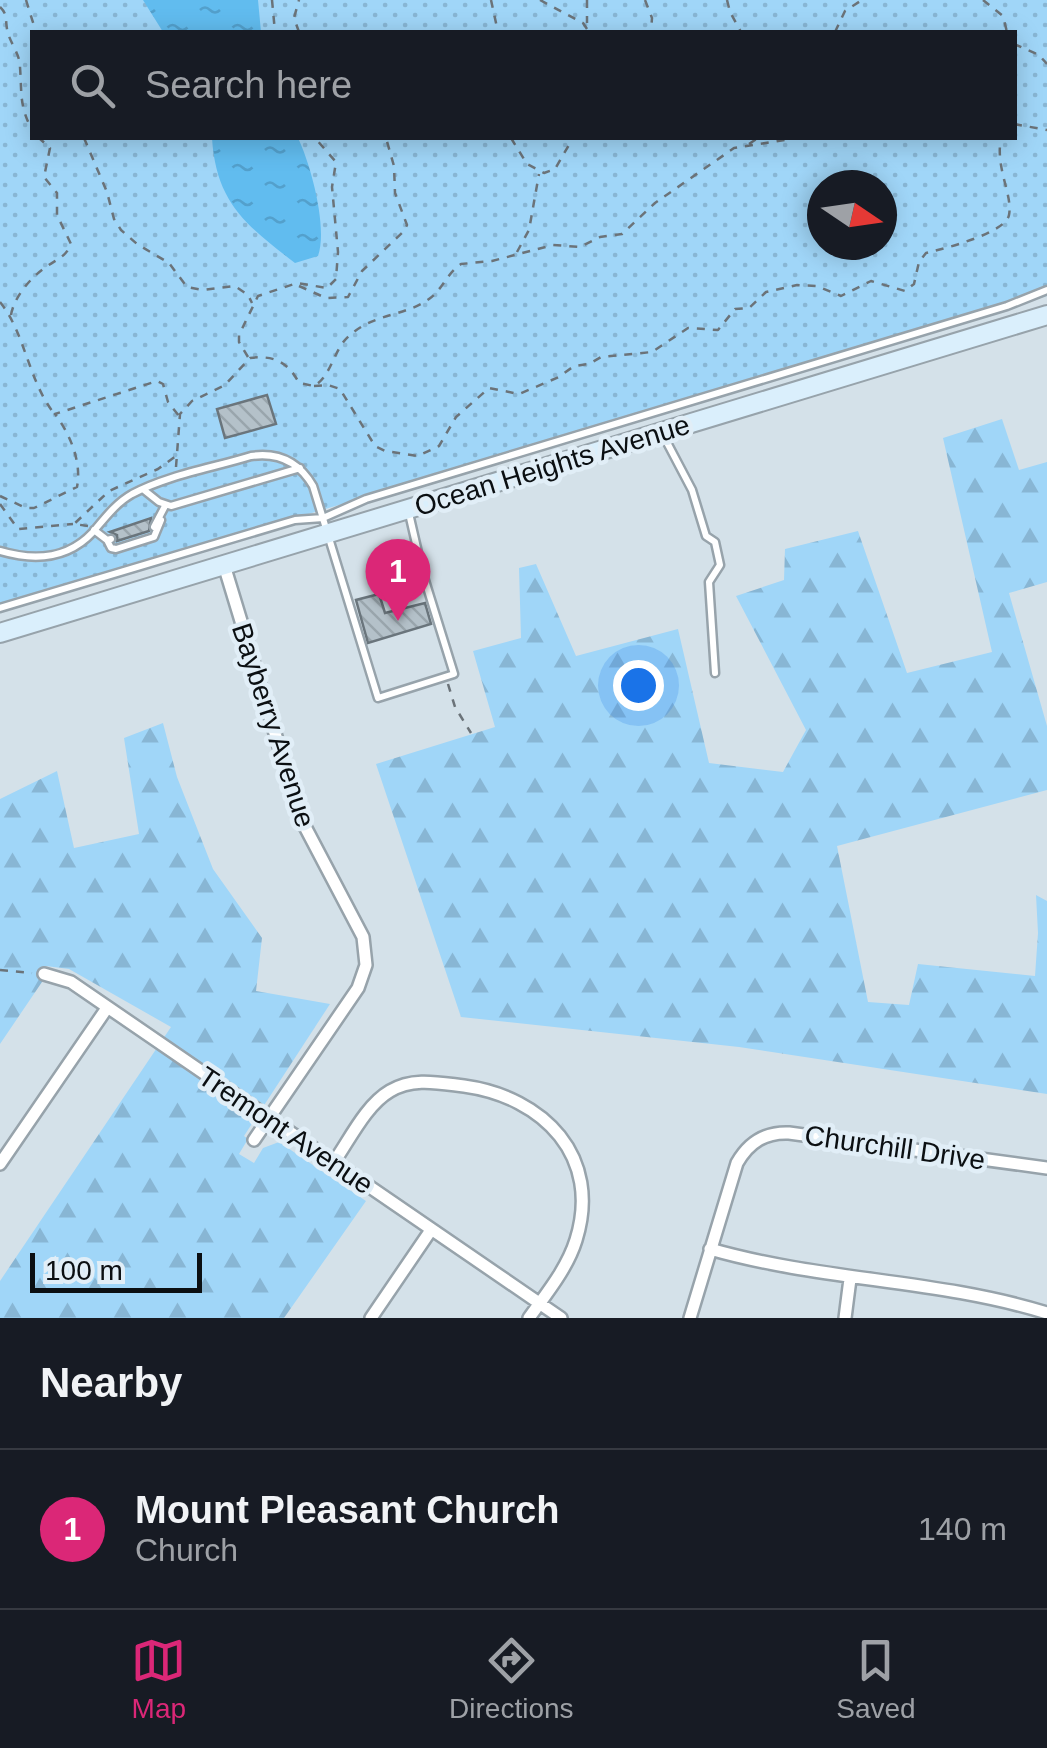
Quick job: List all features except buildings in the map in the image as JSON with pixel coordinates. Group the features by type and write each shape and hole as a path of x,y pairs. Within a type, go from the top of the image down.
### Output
{"main road":[{"name":"Ocean Heights Avenue","path":"0,634 224,564 326,526 408,509 1047,316"}],"street":[{"name":"Bayberry Avenue","path":"224,564 301,819 360,928 366,948 366,965 358,988 254,1140"},
{"name":"Tremont Avenue","path":"44,974 65,979 561,1318"},
{"path":"0,1164 107,1008"},
{"path":"334,1162 378,1099 407,1083 478,1088 527,1105 550,1124 566,1145 582,1200 572,1254 529,1318"},
{"name":"Churchill Drive","path":"690,1318 737,1163 751,1144 771,1134 796,1134 1047,1168"},
{"path":"371,1318 431,1230"},
{"path":"710,1249 772,1266 992,1297 1047,1313"},
{"path":"845,1318 850,1278"}],"lane":[{"path":"0,608 295,520 326,526 366,499 1007,306 1047,290"},
{"path":"662,432 692,490 706,536 715,542 720,565 710,582 715,673"},
{"path":"0,551 25,558 50,557 77,545 119,503 143,490 261,454 277,456 300,468 313,486 378,698 454,674 408,509"},
{"path":"143,490 166,506 182,504 300,468"},
{"path":"95,528 116,549 154,537 166,506"},
{"path":"154,527 160,520"}],"path":[{"path":"26,0 35,30"},
{"path":"272,0 275,30"},
{"path":"298,30 294,18 299,0"},
{"path":"492,0 498,30"},
{"path":"540,0 588,30"},
{"path":"587,0 588,30"},
{"path":"645,0 652,18 651,30"},
{"path":"728,0 740,30"},
{"path":"836,30 845,11 862,0"},
{"path":"982,0 1002,16 1006,30"},
{"path":"0,7 6,14 20,66 20,100 30,125"},
{"path":"1017,45 1039,55 1047,64"},
{"path":"1017,125 1047,130"},
{"path":"10,315 20,294 45,267 68,252 71,244 58,220 57,193 44,177 50,148 41,140"},
{"path":"85,140 108,192 114,219 128,238 170,263 188,287 202,290 235,286 248,295 252,304"},
{"path":"249,359 238,338 252,304 264,293 286,286 327,288 336,279 338,252 332,187 336,162 317,140"},
{"path":"286,286 297,285 326,298 344,298 354,291 366,266 403,232 406,216 396,193 387,140"},
{"path":"512,140 528,164 540,172 555,168 572,140"},
{"path":"314,386 325,377 343,342 364,324 426,302 461,264 492,261 552,245 580,247 600,237 626,232 644,212 682,183 734,148 755,140"},
{"path":"748,144 788,140"},
{"path":"176,478 180,416 192,401 231,380 249,359 279,360 290,368 299,383 328,384 340,389 375,446 418,456 440,446 456,417 489,388 518,394 601,357 652,352 688,328 718,330 732,312 750,308 766,292 807,284 840,296 871,281 906,291 914,284 919,262 926,252 961,244 1000,228 1008,220 999,160 1002,140"},
{"path":"516,253 529,230 540,172"},
{"path":"0,302 10,315 37,388 71,438 79,474 78,487 34,508 0,496"},
{"path":"55,414 158,381 180,416"},
{"path":"74,524 109,491 158,469 177,455"},
{"path":"0,504 18,529 74,524 95,528"},
{"path":"447,682 470,733"},
{"path":"0,970 44,974"}],"green space":[{"path":"0,0 1047,0 1047,296 0,605"},
{"path":"1002,419 1019,470 1047,462 1047,582 1009,593 1047,726 1047,790 837,846 868,1002 909,1005 918,964 1035,976 1036,895 1047,901 1047,1094 739,1047 461,1017 376,764 495,727 473,651 521,638 519,568 536,564 576,656 678,629 709,763 783,772 806,730 736,596 784,580 785,549 858,531 907,673 992,652 943,438"},
{"path":"163,723 177,777 213,869 262,938 256,991 330,1004 244,1136 248,1139 239,1154 254,1163 263,1148 279,1142 366,1201 284,1318 0,1318 0,1281 171,1027 69,969 46,966 42,982 0,1044 0,799 57,771 74,848 139,834 124,738"}],"water":[{"path":"143,0 258,0 261,30 162,30"},
{"path":"212,140 299,140 313,180 319,213 318,256 295,263 262,237 227,196"}],"place":[{"name":"Mount Pleasant Church","path":"398,621"}]}
